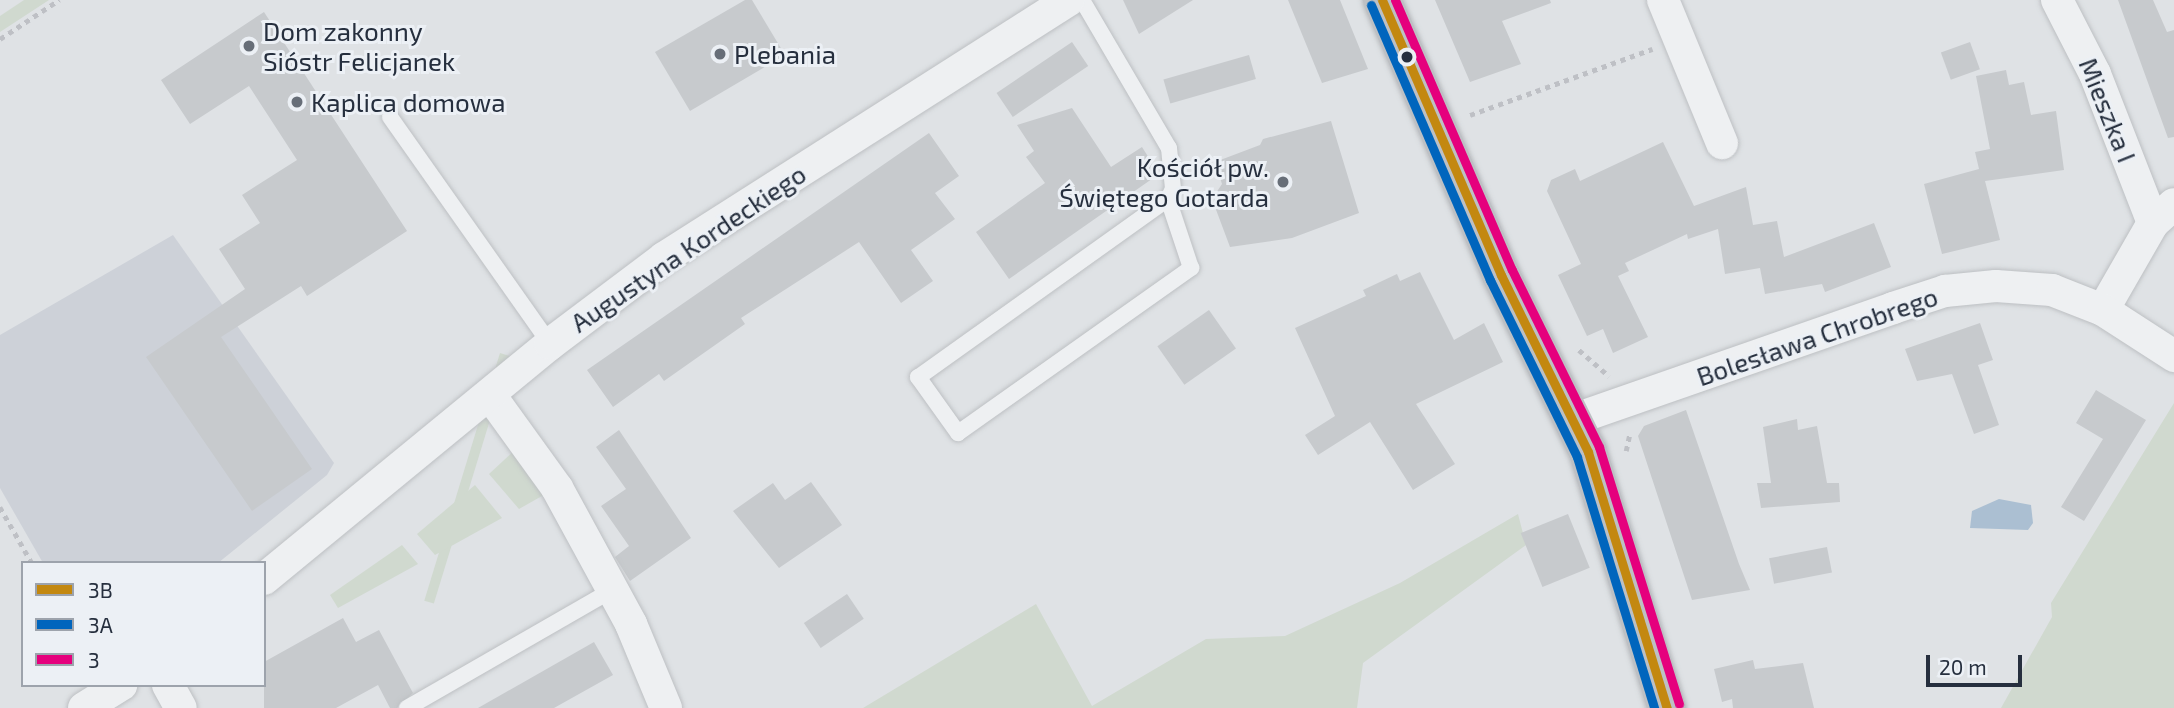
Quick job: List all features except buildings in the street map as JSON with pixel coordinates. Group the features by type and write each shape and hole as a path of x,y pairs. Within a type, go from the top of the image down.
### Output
{"main road":[{"path":"1382,0 1501,275 1575,419 1667,708"}],"street":[{"name":"Augustyna Kordeckiego","path":"266,577 550,344 664,258 1069,0"},
{"name":"Mieszka I","path":"2057,0 2164,213"},
{"path":"1667,1 1679,39 1722,143"},
{"path":"2103,310 2164,213"},
{"name":"Bolesława Chrobrego","path":"1575,419 1945,291 1996,286 2052,290 2103,310 2174,356"},
{"path":"489,395 557,488 614,589 667,708"},
{"path":"85,708 118,687"},
{"path":"169,687 181,708"}],"lane":[{"path":"1082,0 1169,148 1176,177 1168,200 918,377 958,433 1191,268 1168,200"},
{"path":"390,117 550,344"},
{"path":"407,708 614,589"}],"path":[{"path":"0,39 59,0"},
{"path":"1470,115 1679,39"},
{"path":"0,507 31,561"}],"shaded area":[{"path":"24,0 49,0 0,32 0,16"},
{"path":"173,235 334,463 327,475 220,561 42,561 0,488 0,335"},
{"path":"500,353 510,356 434,604 424,601"},
{"path":"2174,403 2174,708 2001,708 2052,617 2051,603"},
{"path":"516,449 549,492 519,509 489,474"},
{"path":"475,485 502,518 435,555 417,534"},
{"path":"1518,514 1526,545 1363,663 1357,708 863,708 1036,604 1092,706 1206,639 1285,636 1400,583"},
{"path":"402,545 418,564 338,608 330,595"}],"water":[{"path":"1999,499 2031,505 2033,523 2028,530 1970,528 1972,511"}],"transit line":[{"name":"3B","path":"1382,0 1501,275 1588,452 1667,708"},
{"name":"3","path":"1395,0 1512,270 1599,447 1679,704"},
{"name":"3A","path":"1371,5 1490,280 1577,457 1654,708"}],"place":[{"name":"Dom zakonny Sióstr Felicjanek","path":"249,46"},
{"name":"Plebania","path":"720,54"},
{"name":"Kaplica domowa","path":"297,102"},
{"name":"Kościół pw. Świętego Gotarda","path":"1283,182"}]}
